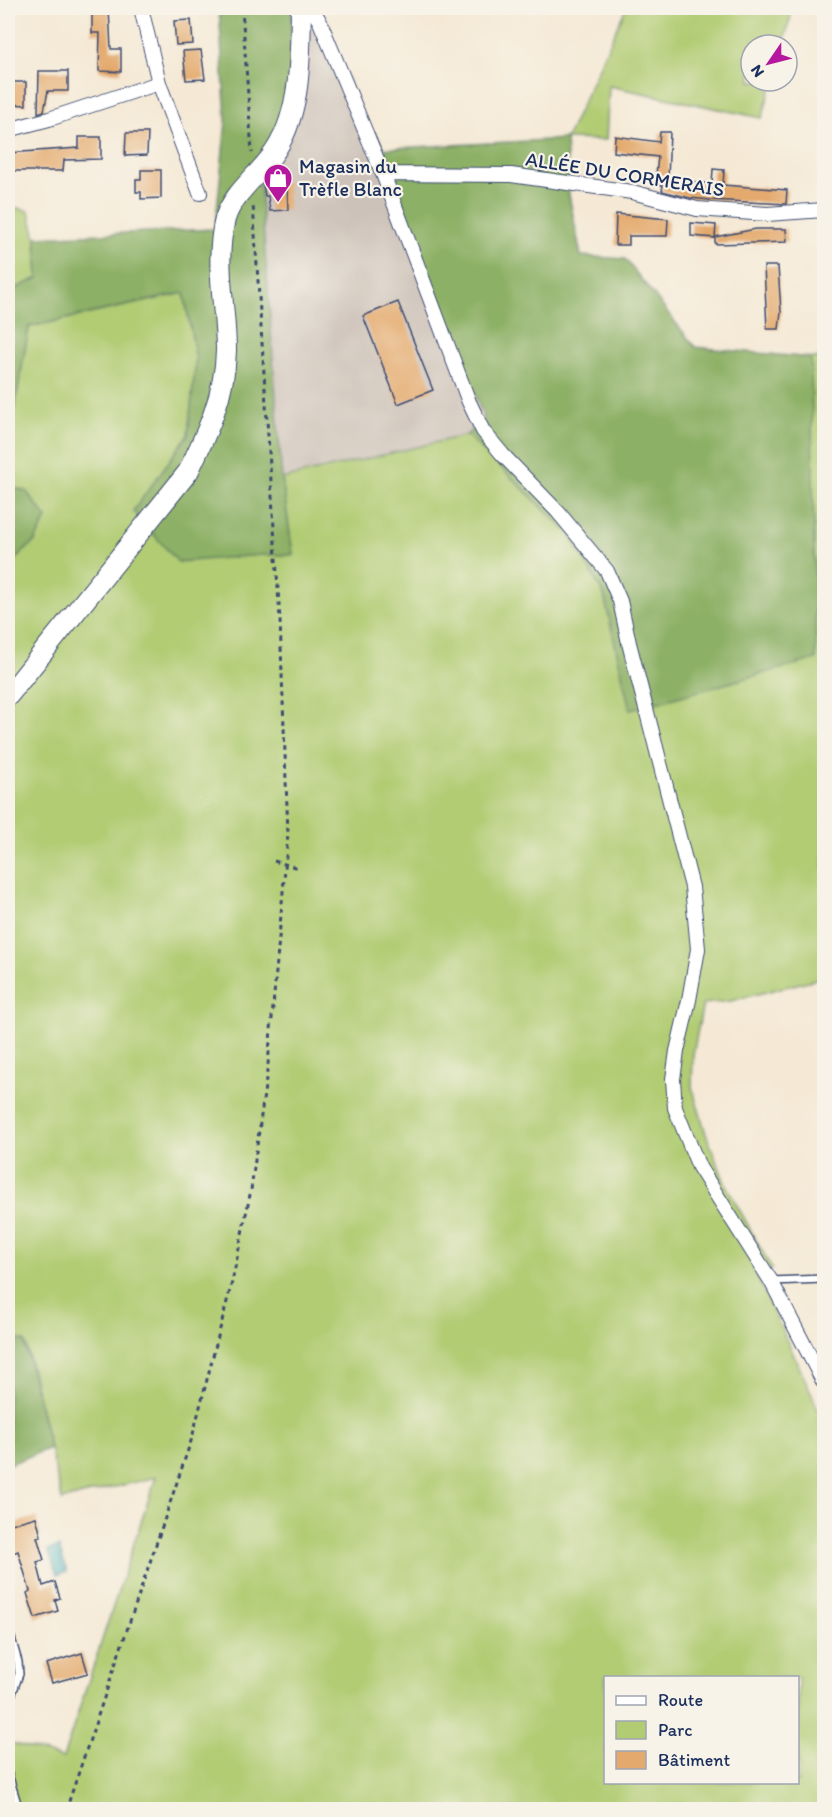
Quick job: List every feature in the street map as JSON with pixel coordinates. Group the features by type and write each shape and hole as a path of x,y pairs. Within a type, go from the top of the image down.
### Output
{"street":[{"path":"141,8 159,83 200,193"},
{"path":"8,696 188,472 208,433 221,393 226,352 222,236 226,216 236,199 278,146 290,120 298,84 302,8"},
{"path":"312,8 320,22 383,174 436,320 483,431 558,512 600,562 607,571 620,601 692,887 698,949 677,1051 673,1079 675,1108 699,1167 771,1281 825,1383"},
{"path":"8,130 49,120 159,83"},
{"name":"ALLÉE DU CORMERAIS","path":"383,174 511,175 632,192 697,209 767,214 825,210"}],"lane":[{"path":"771,1281 825,1279"},
{"path":"8,1628 18,1662 19,1674 8,1704"},
{"path":"8,1774 19,1809"}],"path":[{"path":"66,1809 192,1438 232,1282 251,1190 268,1064 288,834 280,620 242,8"},
{"path":"274,861 298,868"}],"shaded area":[{"path":"293,8 321,8 484,417 467,435 282,479 258,158 283,117"}],"green space":[{"path":"219,8 292,8 290,81 283,117 258,158 282,479 293,555 261,555 178,562 133,511 188,435 196,359 184,293 29,327 8,445 8,292 38,278 36,237 215,229 226,121"},
{"path":"626,8 793,8 786,33 739,33 739,93 769,93 762,118 609,86 606,140 566,139"},
{"path":"566,139 569,195 581,256 625,259 695,347 811,358 816,659 630,710 604,595 569,533 467,435 484,417 377,149"},
{"path":"8,206 29,211 36,237 38,278 8,292"},
{"path":"184,293 196,359 188,435 134,511 261,555 293,555 282,479 467,435 569,533 604,595 630,709 811,358 824,358 824,977 731,1001 703,1004 693,1054 692,1087 706,1134 726,1185 772,1269 754,1270 824,1425 824,1809 8,1809 8,1742 63,1758 156,1477 62,1500 25,1341 8,1338 8,566 35,541 26,491 8,487 8,445 29,327"},
{"path":"8,487 26,491 47,518 35,541 8,566"},
{"path":"8,1338 24,1341 50,1448 8,1465"}],"water":[{"path":"59,1547 67,1572 57,1575 48,1550"}],"building":[{"path":"92,9 109,9 111,49 121,49 121,72 99,71 100,33 92,33"},
{"path":"191,20 193,44 176,45 174,21"},
{"path":"201,50 205,79 186,80 183,51"},
{"path":"39,71 68,71 68,91 48,91 44,111 38,113"},
{"path":"8,82 26,82 26,105 8,104"},
{"path":"660,132 670,132 668,179 712,184 713,169 724,170 723,185 787,190 786,204 690,198 662,191 663,185 655,184 658,157 614,152 615,136 659,142"},
{"path":"126,133 148,133 147,155 125,156"},
{"path":"79,137 101,137 101,159 64,160 63,171 8,171 8,153 79,148"},
{"path":"141,170 161,170 161,198 141,199 141,192 136,192 136,179 141,179"},
{"name":"Magasin du Trèfle Blanc","path":"287,182 288,210 270,211 268,196 265,196 263,184"},
{"path":"616,214 668,219 667,236 629,236 629,245 615,245"},
{"path":"691,223 716,225 715,237 756,229 786,229 787,242 715,244 715,238 691,236"},
{"path":"764,266 778,266 781,312 779,329 767,329"},
{"path":"398,302 433,390 398,404 363,316"},
{"path":"36,1517 41,1536 37,1537 44,1560 37,1562 43,1586 55,1582 60,1598 55,1600 58,1611 35,1618 18,1551 13,1553 8,1525"},
{"path":"82,1653 88,1673 52,1683 46,1664"}],"place":[{"name":"Magasin du Trèfle Blanc","path":"278,204"}]}
